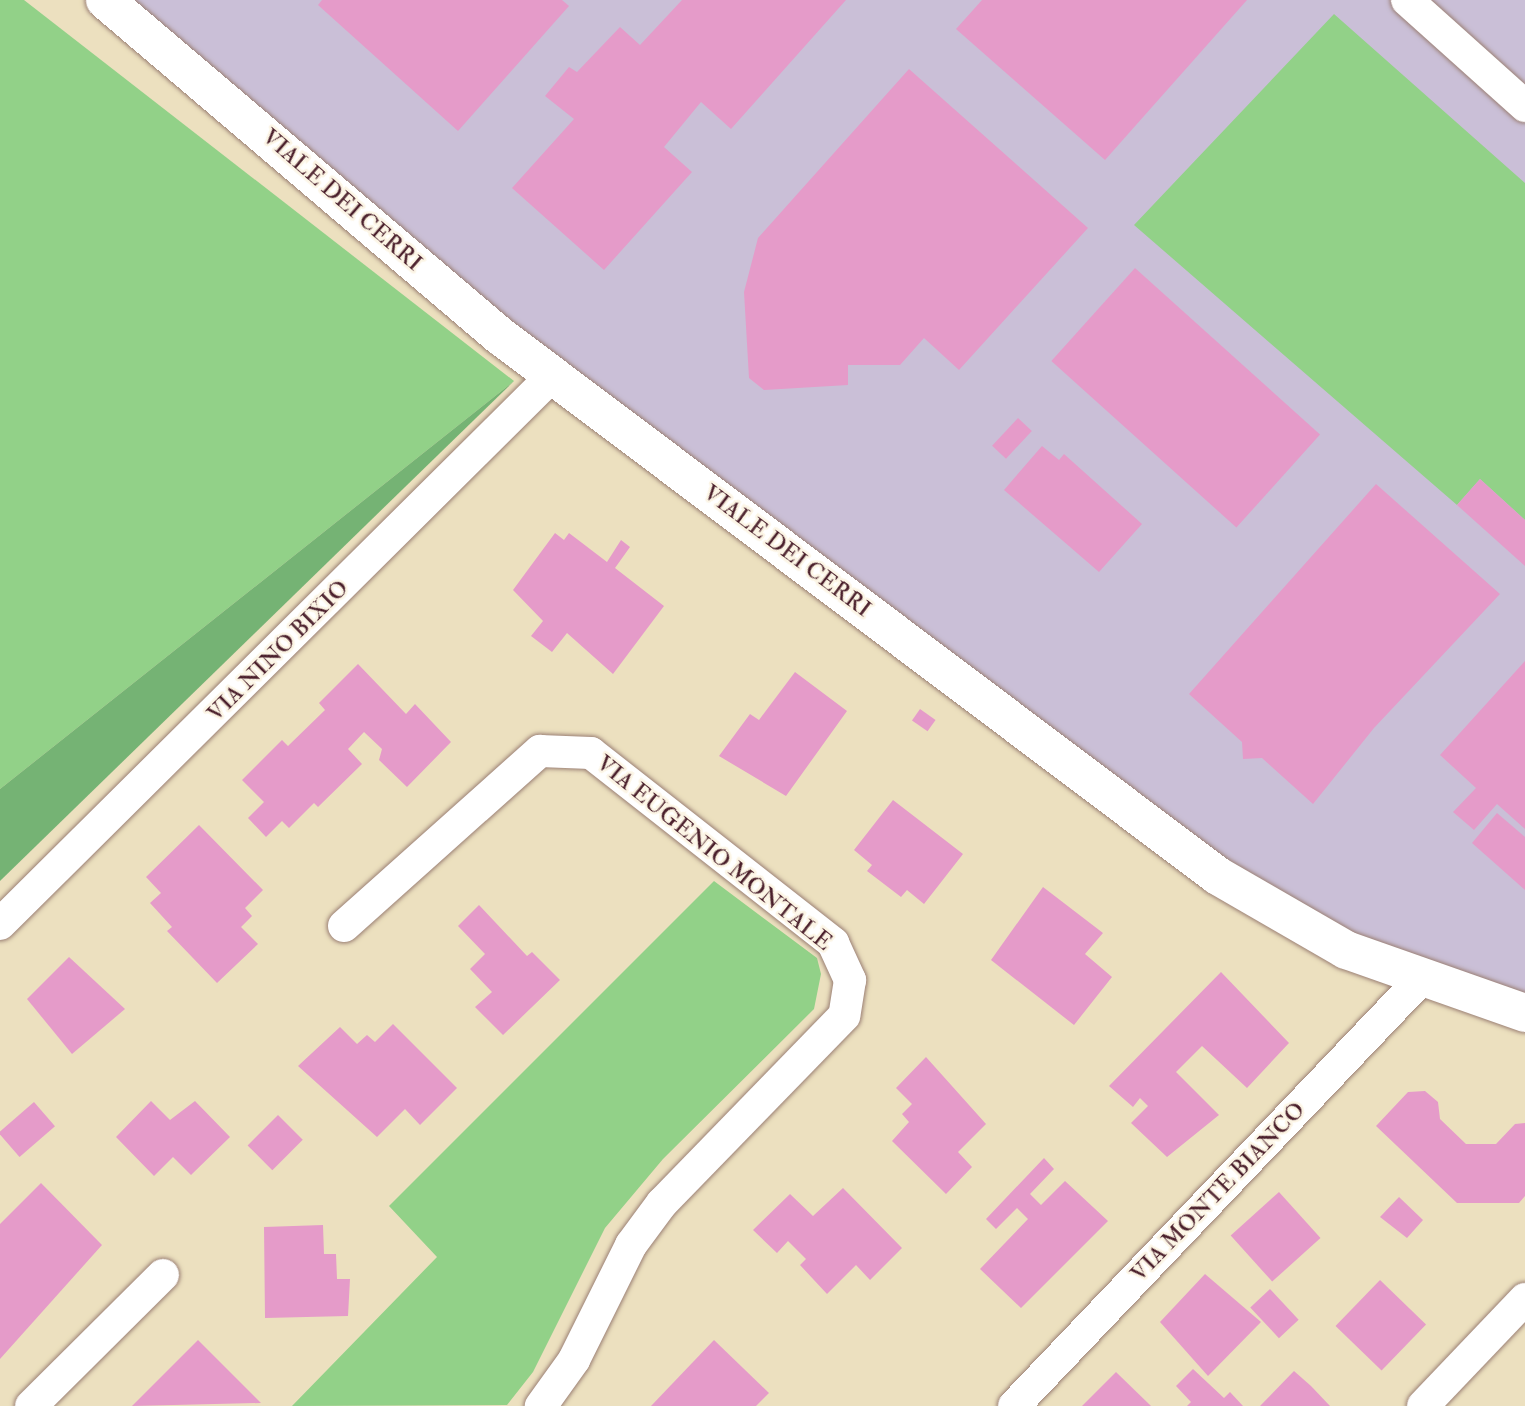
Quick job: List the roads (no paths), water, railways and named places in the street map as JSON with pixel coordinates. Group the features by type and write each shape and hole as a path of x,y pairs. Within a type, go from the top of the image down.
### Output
{"street":[{"name":"VIALE DEI CERRI","path":"105,0 553,375 1238,890 1301,929 1422,978 1525,1013"},
{"path":"1407,0 1525,106"},
{"name":"VIA NINO BIXIO","path":"0,924 553,375"},
{"name":"VIA EUGENIO MONTALE","path":"344,926 540,751 591,753 833,943 850,980 844,1016 662,1203 631,1245 574,1360 541,1406"},
{"name":"VIA MONTE BIANCO","path":"1014,1406 1422,978"},
{"path":"31,1406 163,1275"},
{"path":"1423,1406 1525,1299"}]}
